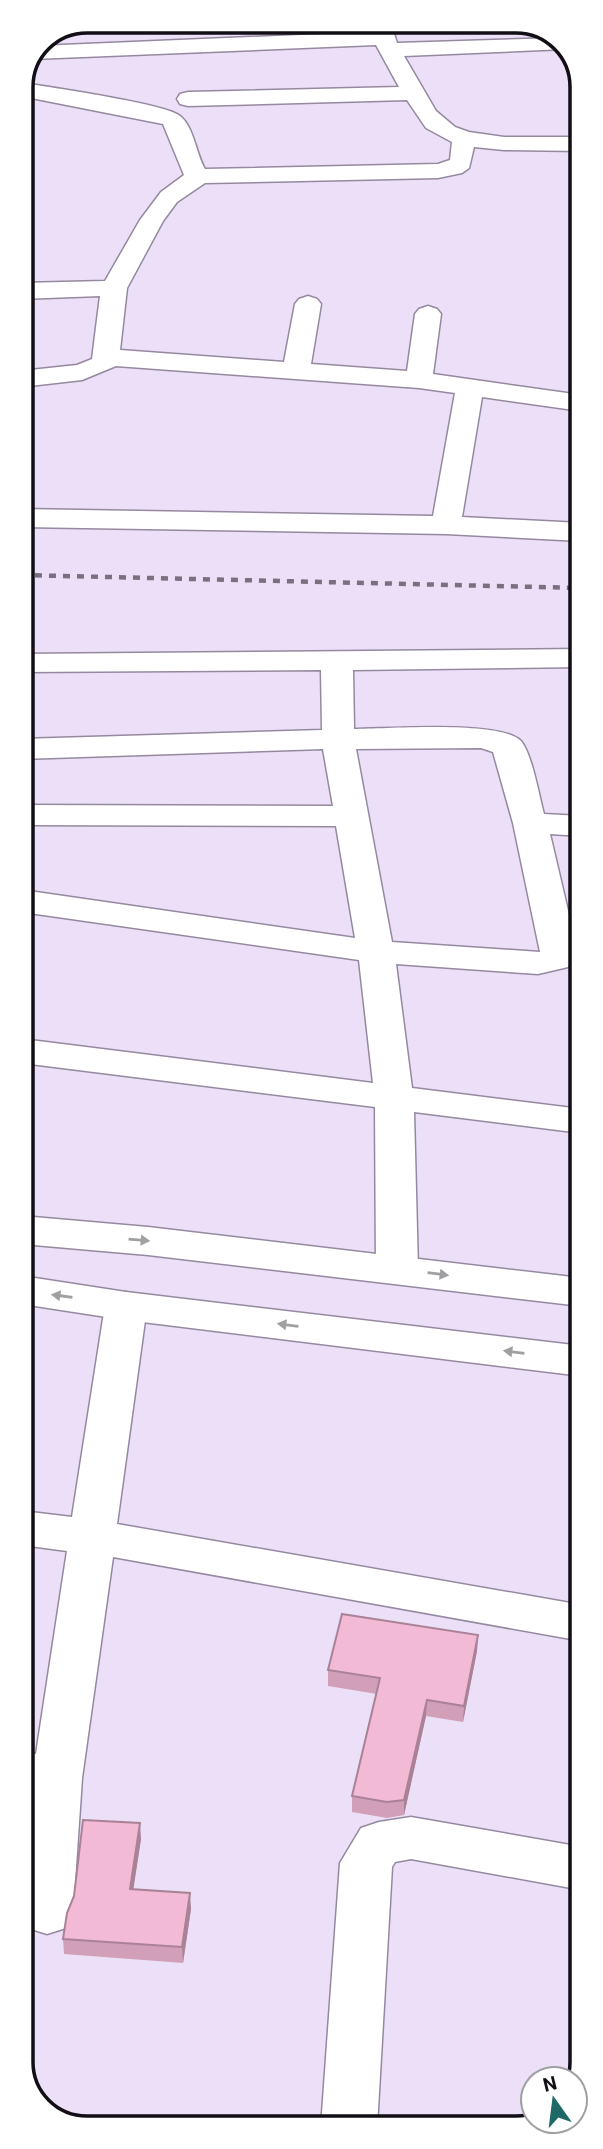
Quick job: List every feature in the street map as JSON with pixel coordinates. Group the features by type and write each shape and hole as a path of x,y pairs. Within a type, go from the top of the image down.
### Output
{"street":[{"path":"46,53 384,36 546,42"},
{"path":"384,36 434,123 447,133 464,139 570,144"},
{"path":"171,119 181,112 188,99 179,47"},
{"path":"188,99 410,83 430,72"},
{"path":"33,91 171,119 176,124 193,172 199,176"},
{"path":"33,377 95,369 104,363 107,357 114,288 152,220 169,197 199,176 438,171 454,168 461,163 464,139"},
{"path":"33,291 114,288"},
{"path":"296,371 308,304"},
{"path":"419,380 428,314"},
{"path":"107,357 419,380 570,401"},
{"path":"446,525 470,387"},
{"path":"33,518 446,525 570,531"},
{"path":"33,663 570,658"},
{"path":"337,659 338,739 376,952 394,1097 397,1270"},
{"path":"33,749 338,739 481,738 499,741 508,747 530,823 559,949 555,959 538,963 376,952 33,903"},
{"path":"33,815 351,816"},
{"path":"530,823 570,825"},
{"path":"33,1052 570,1120"},
{"path":"33,1231 149,1241 570,1291"},
{"path":"33,1292 126,1306 570,1360"},
{"path":"47,1912 40,1774 95,1537 126,1306"},
{"path":"33,1529 95,1537 570,1621"},
{"path":"350,2116 366,1863 379,1843 411,1838 570,1867"}],"building":[{"path":"342,1614 478,1635 464,1706 427,1700 404,1800 387,1802 352,1796 380,1678 328,1670"},
{"path":"83,1820 140,1823 130,1889 190,1893 182,1947 63,1939 67,1913 74,1896"}],"railway":[{"path":"33,575 570,588"}]}
